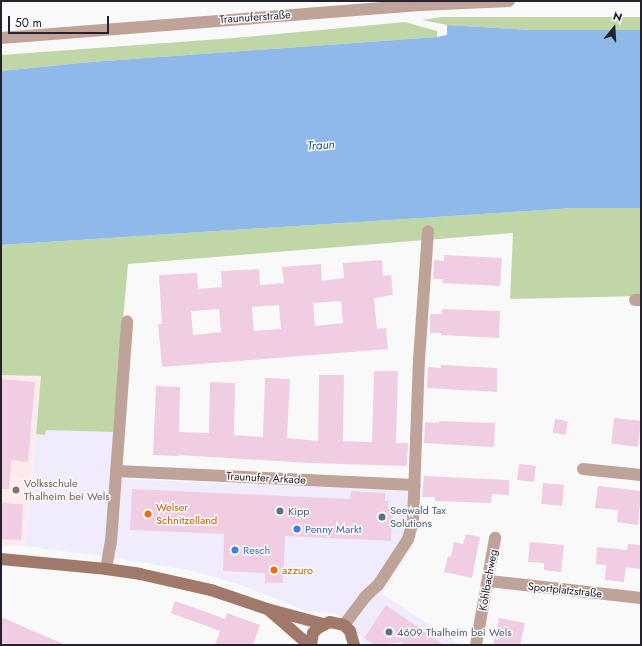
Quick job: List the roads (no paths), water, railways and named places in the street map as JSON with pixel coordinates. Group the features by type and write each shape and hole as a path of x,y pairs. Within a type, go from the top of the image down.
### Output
{"main road":[{"path":"1,559 106,569 173,581 211,590 267,609 323,624 338,623 350,632 354,645"},
{"path":"267,609 310,645 313,633 323,624"}],"street":[{"name":"Traunuferstraße","path":"1,38 420,3 509,1"},
{"path":"344,626 365,597 378,585 408,539 413,522 419,360 428,231"},
{"path":"106,569 111,542 127,322"},
{"path":"583,469 641,475"},
{"name":"Traunufer Arkade","path":"116,471 415,485"},
{"name":"Kohlbachweg","path":"476,645 489,581 495,538"},
{"name":"Sportplatzstraße","path":"489,581 641,598"}],"water":[{"name":"Traun","path":"447,25 532,30 641,30 641,208 575,208 1,245 1,71 91,62 437,37 447,35"}],"place":[{"name":"Volksschule Thalheim bei Wels","path":"16,490"},
{"name":"Kipp","path":"280,511"},
{"name":"Welser Schnitzelland","path":"148,514"},
{"name":"Seewald Tax Solutions","path":"382,517"},
{"name":"Penny Markt","path":"297,529"},
{"name":"Resch","path":"235,550"},
{"name":"azzuro","path":"274,570"},
{"name":"4609 Thalheim bei Wels","path":"389,632"}]}
